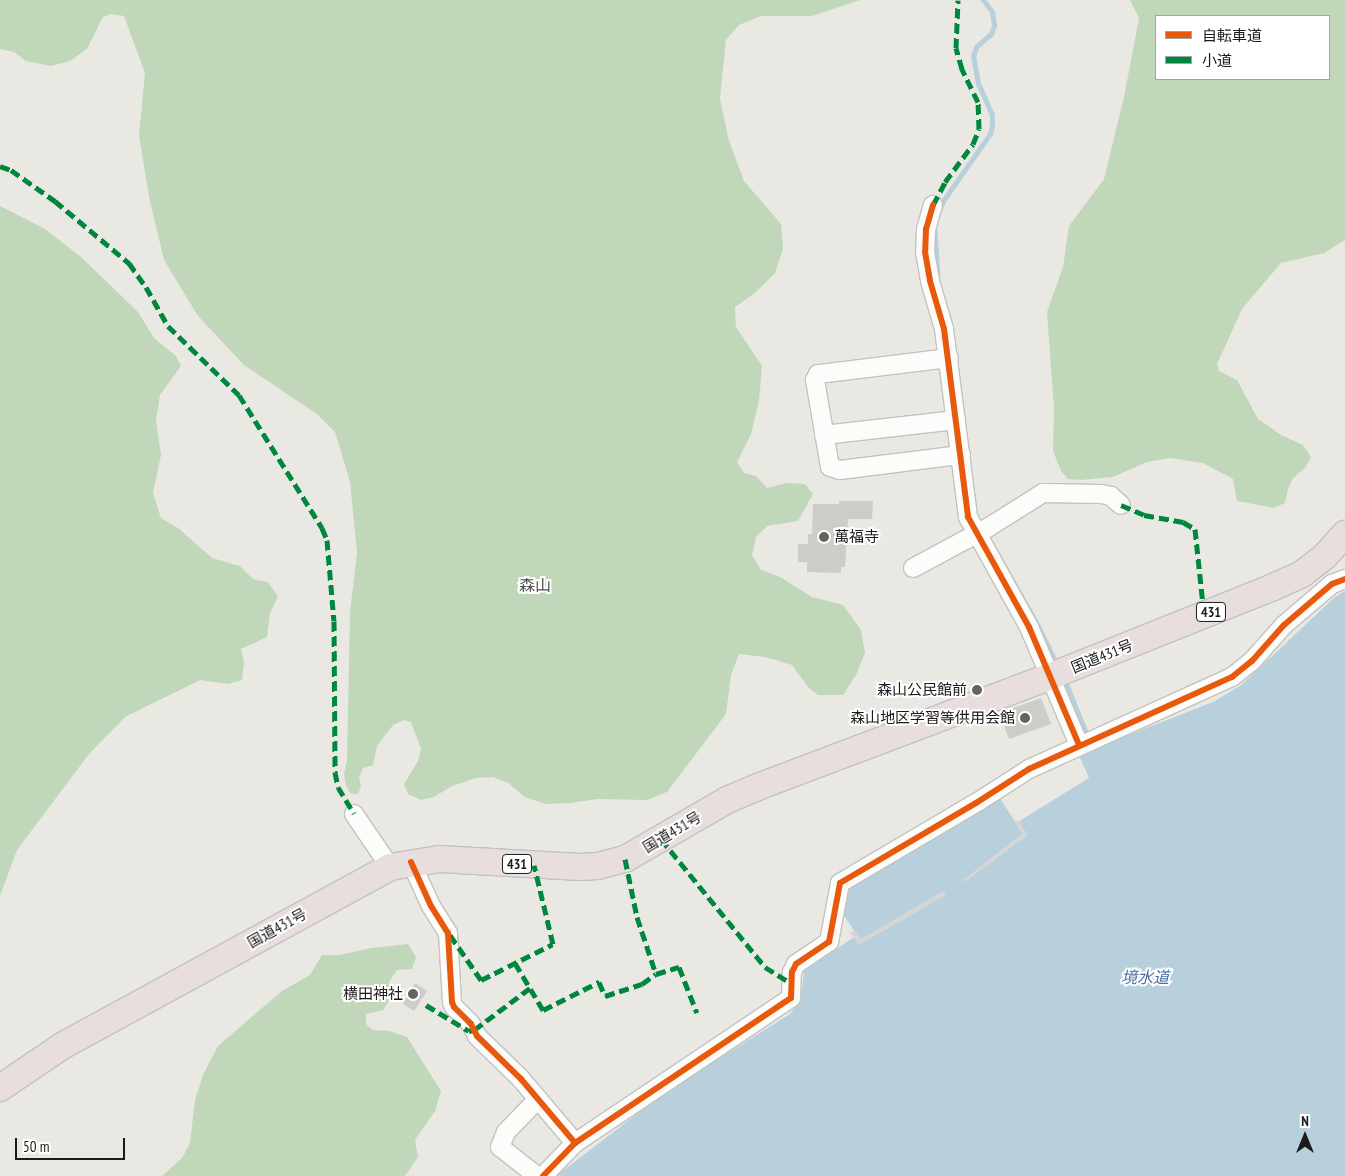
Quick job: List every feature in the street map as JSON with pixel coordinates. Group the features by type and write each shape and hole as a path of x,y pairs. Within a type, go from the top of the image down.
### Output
{"highway":[{"name":"国道431号","path":"0,1088 62,1046 400,865 440,859 580,867 612,864 637,853 727,800 760,786 1057,674 1302,574 1325,556 1345,534"}],"street":[{"path":"933,205 926,229 925,252 930,281 944,329 949,358 968,517 982,530 1029,627 1057,674 1085,742"},
{"path":"949,358 818,374 815,380 830,467 840,470 961,455"},
{"path":"824,435 956,420"},
{"path":"913,568 982,530 1042,493 1102,494 1112,496 1121,505"},
{"path":"543,1176 575,1143 791,998 792,972 796,964 829,942 840,883 976,803 1029,769 1232,677 1252,661 1284,625 1332,584 1345,579"},
{"path":"354,814 400,865 431,906 448,933 452,1002 454,1007 470,1024 477,1036 538,1099 575,1143"},
{"path":"537,1176 500,1146 500,1141 506,1132 538,1099"}],"green space":[{"path":"0,0 860,0 812,16 761,16 739,25 726,40 720,99 729,141 744,181 781,224 783,249 775,273 755,293 735,307 736,327 762,366 759,401 751,434 737,462 744,473 756,476 767,488 787,483 805,484 813,494 798,521 767,526 756,537 752,555 761,570 780,577 812,597 843,605 861,630 865,653 856,675 843,695 818,695 808,687 792,665 765,657 739,654 731,675 726,714 667,792 647,800 597,799 545,804 525,797 508,783 493,777 476,778 452,786 434,797 421,800 408,794 404,784 418,761 421,749 411,722 404,720 393,725 377,746 373,765 363,768 359,778 361,787 358,794 350,793 346,785 344,773 347,761 350,612 357,553 350,482 335,432 317,414 244,365 198,316 164,260 149,197 139,135 145,73 124,16 111,14 103,17 87,49 70,61 51,66 26,61 14,52 0,49"},
{"path":"1130,0 1345,0 1345,240 1324,253 1281,263 1242,309 1217,364 1219,371 1237,380 1258,419 1281,435 1303,445 1311,457 1305,468 1293,478 1285,503 1274,508 1237,501 1233,479 1203,463 1170,458 1147,462 1113,477 1081,480 1068,479 1061,471 1053,451 1054,409 1047,312 1063,267 1069,226 1104,179 1124,97 1139,18"},
{"path":"0,206 45,229 80,256 138,312 154,338 176,356 181,366 160,395 156,420 161,455 153,493 161,518 178,528 212,558 240,566 253,579 268,582 278,597 270,613 267,637 241,649 244,662 242,680 228,684 200,680 125,717 89,754 17,850 0,896"},
{"path":"408,944 416,957 412,969 397,970 389,982 392,996 383,1010 366,1014 366,1024 373,1030 389,1031 407,1037 441,1091 435,1111 415,1140 418,1157 405,1176 162,1176 182,1158 190,1143 195,1100 203,1075 218,1046 282,991 310,975 322,955 340,955 371,948"}],"water":[{"name":"境水道","path":"957,352 978,515 1040,624 1067,679 1095,748 1213,702 1240,686 1335,597 1345,591 1345,1176 556,1176 667,1091 790,1014 801,1000 804,971 857,935 843,914 847,888 999,797 1016,823 1089,778 978,527 956,379"}],"pier":[{"path":"1018,820 1028,835 965,882 963,880 1022,834 1014,822"},
{"path":"943,891 946,895 859,945 850,933 854,930 861,939"}],"building":[{"name":"萬福寺","path":"839,501 873,501 872,519 848,519 845,567 841,567 841,573 807,572 807,562 798,562 798,544 808,544 808,534 812,534 813,504 839,504"},
{"name":"森山地区学習等供用会館","path":"1041,698 1051,724 1009,739 999,713"},
{"name":"横田神社","path":"415,983 427,991 414,1011 403,1004"}],"waterway":[{"path":"939,211 943,201 990,134 992,126 992,115 978,84 973,57 976,47 991,34 994,26 992,12 983,0"},
{"path":"935,230 938,277"}],"marked path":[{"path":"933,205 945,182 973,144 979,129 978,102 962,69 956,48 958,0"},
{"path":"0,166 11,170 55,201 129,263 146,287 168,326 239,395 322,528 327,540 334,621 335,772 338,787 354,814"},
{"path":"1121,505 1144,515 1183,522 1195,529 1204,615"},
{"path":"661,839 765,967 792,984"},
{"path":"625,859 637,917 656,974"},
{"path":"450,935 481,980 553,944 534,865"},
{"path":"515,963 543,1010 599,982 605,996 642,984 656,974 679,967 697,1013"},
{"path":"426,1005 469,1031 474,1030 530,988"}],"cycle path":[{"path":"933,205 926,229 925,252 930,281 944,329 968,517 1029,627 1079,745"},
{"path":"543,1176 575,1143 791,998 792,972 796,964 829,942 840,883 976,803 1029,769 1232,677 1252,661 1284,625 1332,584 1345,579"},
{"path":"411,862 431,906 448,933 452,1002 454,1007 471,1024 477,1036 521,1079 575,1143"}],"place":[{"name":"萬福寺","path":"824,537"},
{"name":"森山公民館前","path":"977,690"},
{"name":"森山地区学習等供用会館","path":"1025,718"},
{"name":"横田神社","path":"413,994"}],"district":[{"name":"森山","path":"535,585"}]}
